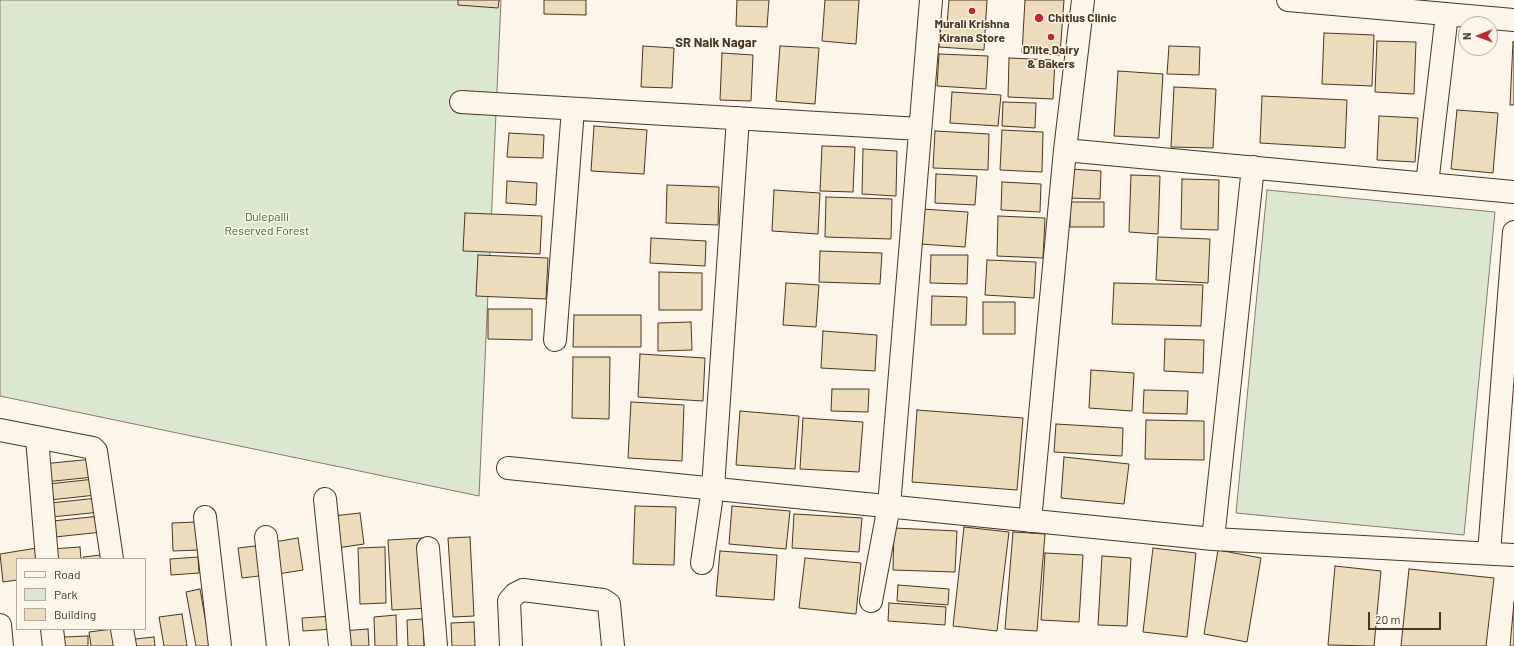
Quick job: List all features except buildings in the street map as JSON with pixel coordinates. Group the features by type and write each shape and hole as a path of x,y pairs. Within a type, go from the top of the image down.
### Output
{"street":[{"path":"872,601 889,506 930,0"},
{"path":"1030,522 1065,150 1083,0"},
{"path":"1288,0 1514,20"},
{"path":"1427,184 1447,14"},
{"path":"461,102 920,128"},
{"path":"555,340 573,109"},
{"path":"702,563 713,488 738,118"},
{"path":"1065,150 1514,192"},
{"path":"1213,539 1253,167"},
{"path":"1489,553 1507,394 1514,232"},
{"path":"0,430 93,448 96,451 112,558"},
{"path":"36,438 47,558"},
{"path":"508,468 889,506 1030,522 1213,539 1514,555"},
{"path":"325,499 340,646"},
{"path":"205,517 220,646"},
{"path":"266,537 278,646"},
{"path":"428,548 436,646"},
{"path":"511,646 509,601 515,594 523,590 603,600 609,604 613,646"},
{"path":"0,625 2,646"},
{"path":"52,630 54,646"},
{"path":"122,630 125,646"}],"green space":[{"name":"Dulepalli Reserved Forest","path":"0,0 501,0 479,496 0,396"},
{"path":"1267,190 1495,212 1464,535 1236,513"}],"place":[{"name":"Murali Krishna Kirana Store","path":"972,11"},
{"name":"Chitlus Clinic","path":"1039,18"},
{"name":"D'lite Dairy & Bakers","path":"1051,37"}],"district":[{"name":"SR Naik Nagar","path":"716,43"}]}
